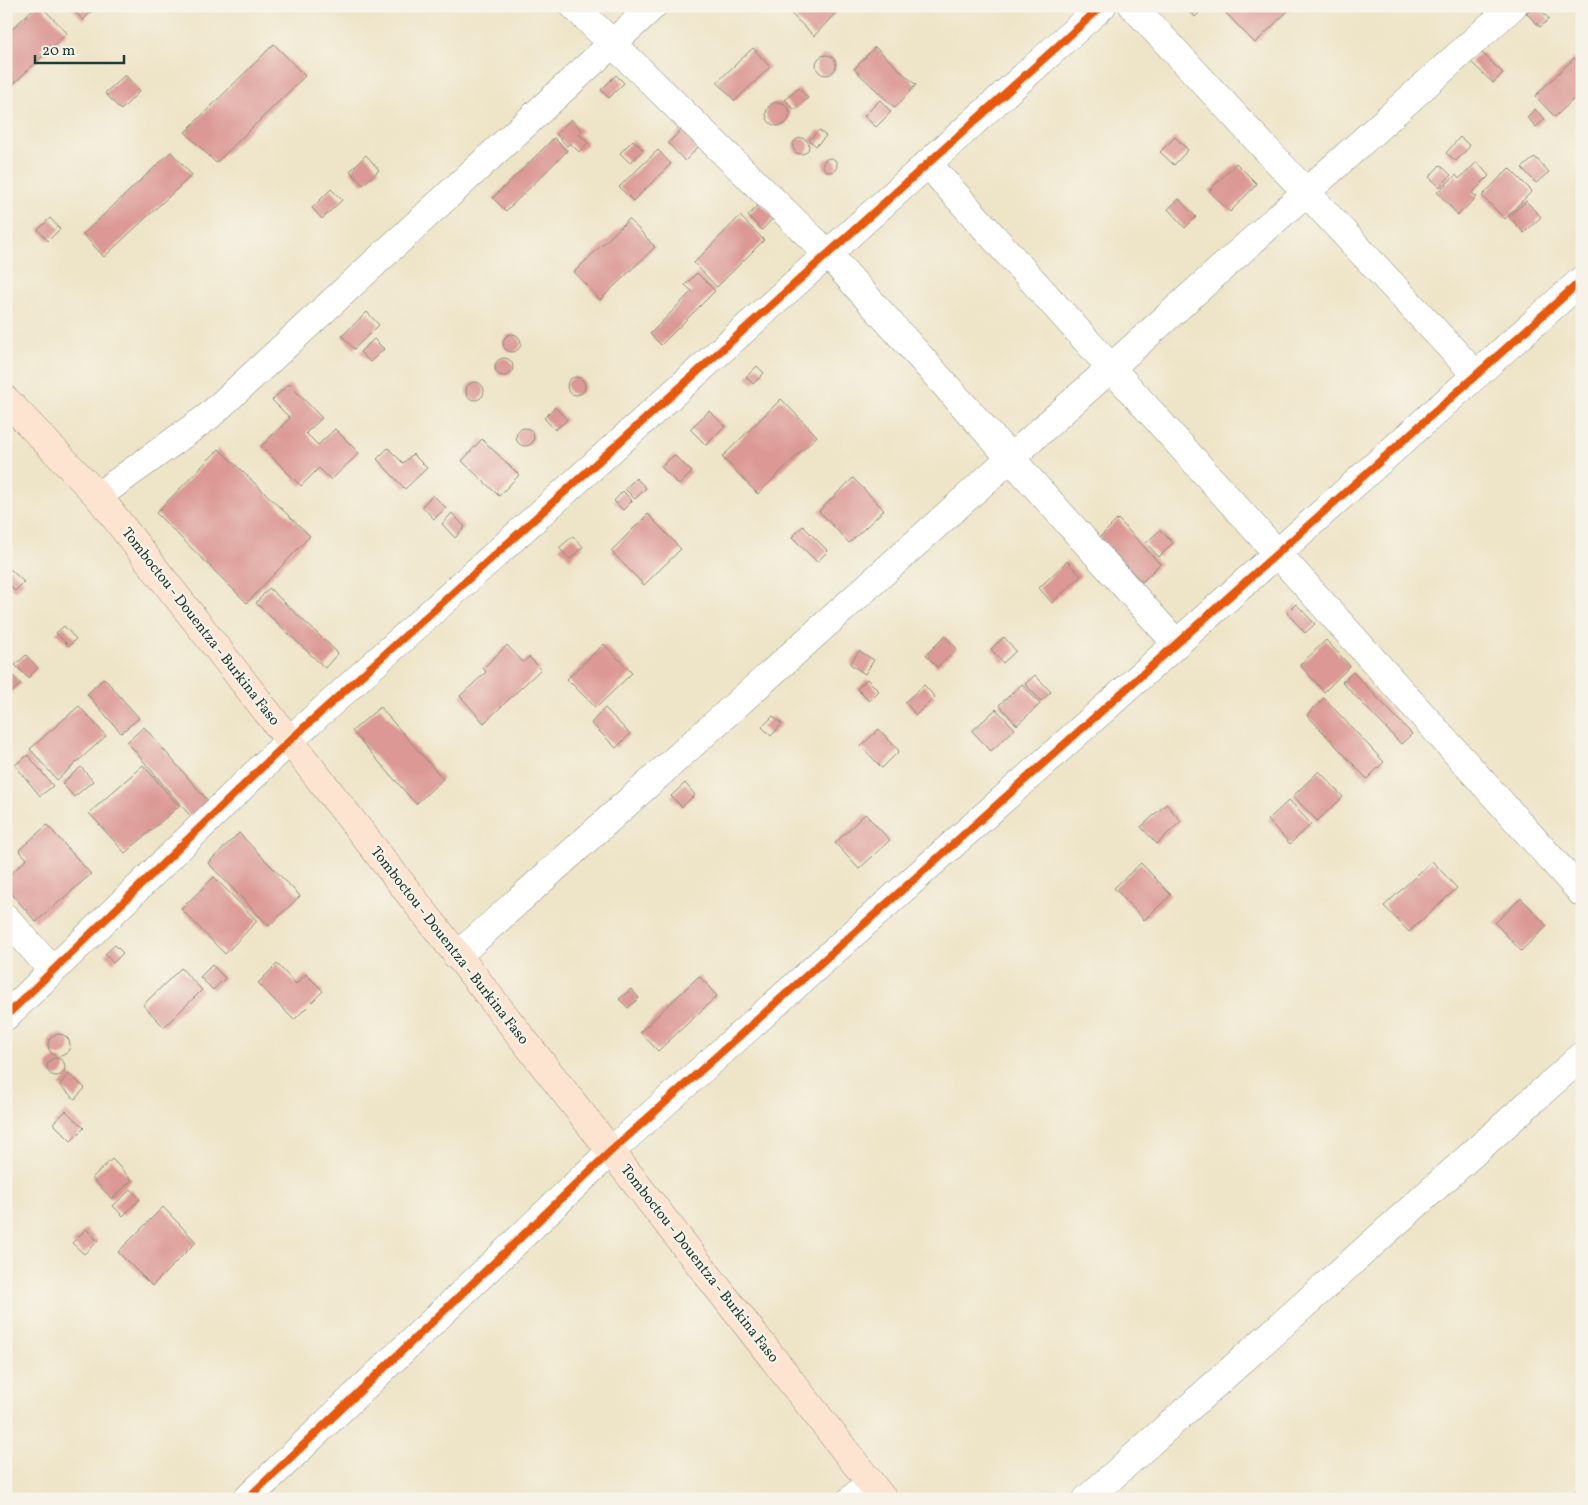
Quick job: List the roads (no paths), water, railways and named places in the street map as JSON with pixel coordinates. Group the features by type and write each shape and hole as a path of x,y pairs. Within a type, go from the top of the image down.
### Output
{"main road":[{"name":"Tomboctou - Douentza - Burkina Faso","path":"6,400 98,496 611,1151 868,1493"}],"street":[{"path":"574,6 828,254 1176,644"},
{"path":"98,496 209,416 653,6"},
{"path":"6,1016 289,741 1102,6"},
{"path":"1133,6 1476,375"},
{"path":"457,956 1512,6"},
{"path":"928,164 1582,893"},
{"path":"247,1499 611,1151 1582,280"},
{"path":"6,918 53,971"},
{"path":"1087,1499 1582,1056"}]}
